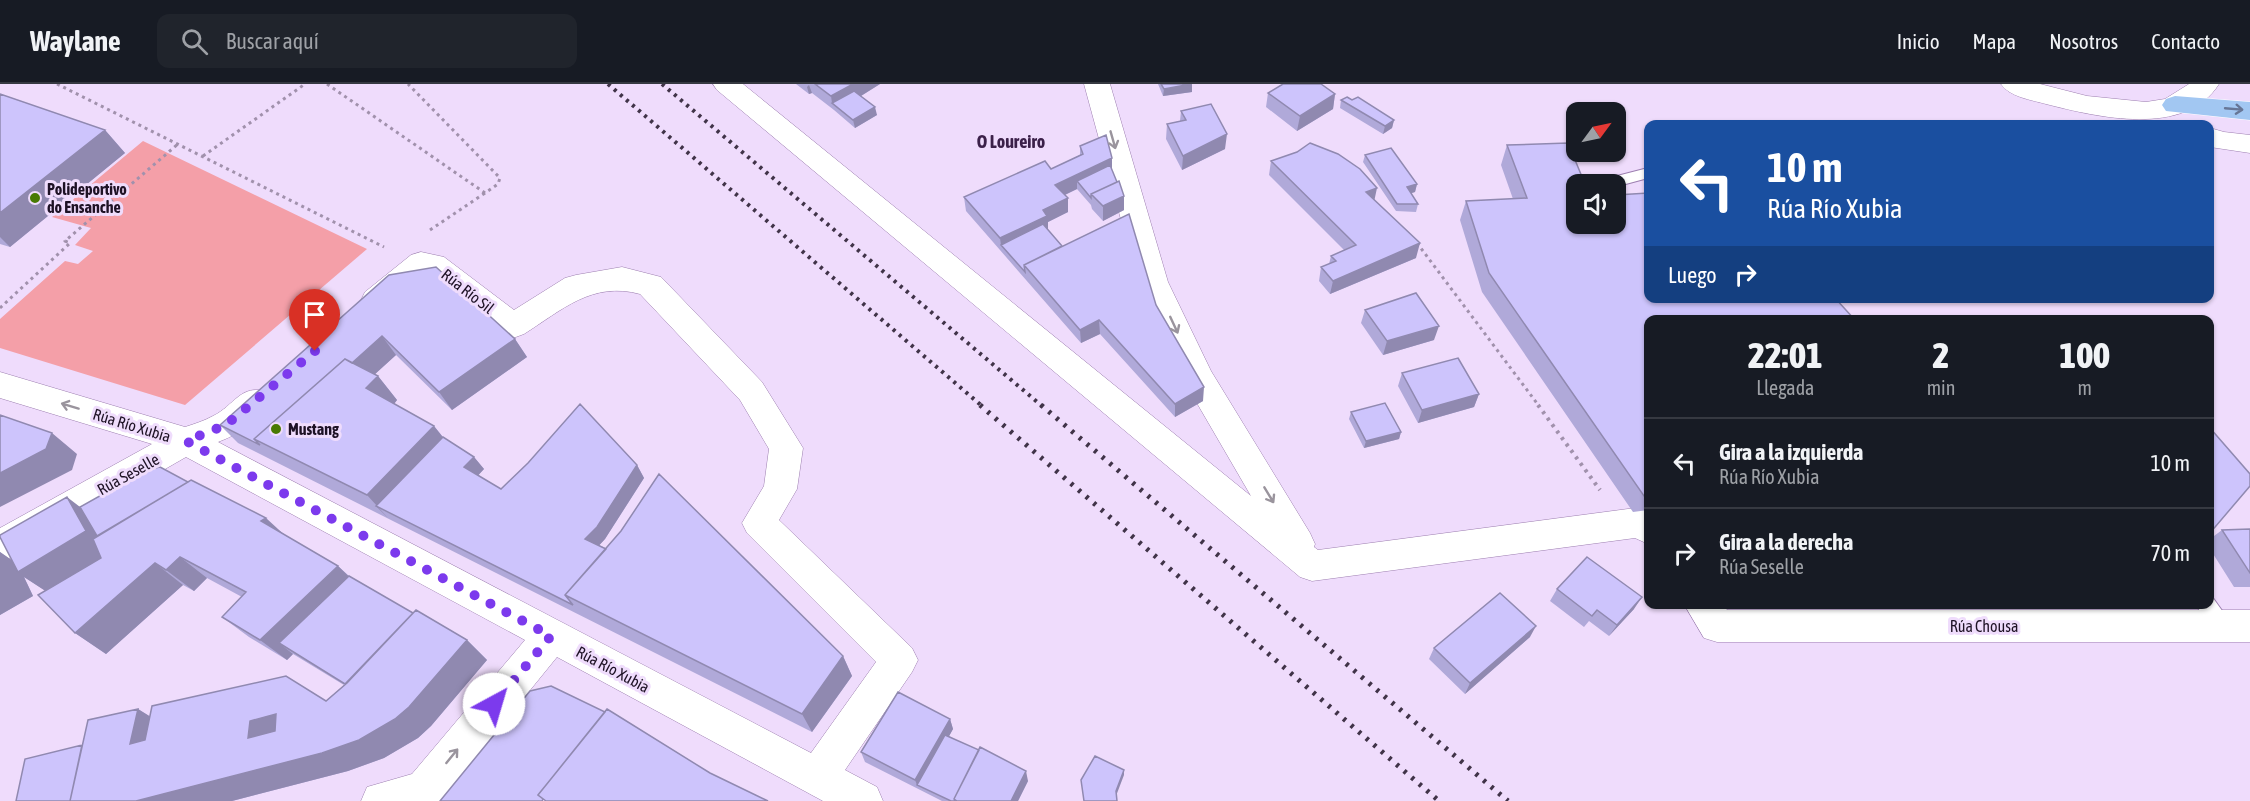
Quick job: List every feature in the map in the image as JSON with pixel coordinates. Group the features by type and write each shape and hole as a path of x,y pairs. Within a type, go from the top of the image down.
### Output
{"highway":[{"path":"2174,113 2250,111"}],"street":[{"path":"726,84 1312,567 1637,527"},
{"path":"1098,84 1153,282 1198,377 1312,567"},
{"path":"2014,84 2076,103 2174,113 2206,84"},
{"path":"2214,138 2250,144"},
{"path":"350,322 421,249"},
{"name":"Rúa Río Sil","path":"421,249 434,265 513,326 576,286 622,278 650,285 751,391 786,448 780,489 759,523 899,660 817,777"},
{"name":"Rúa Seselle","path":"0,546 186,441 226,425 279,381"},
{"name":"Rúa Río Xubia","path":"0,385 186,441 863,801"},
{"name":"Rúa Chousa","path":"1710,615 2226,619"},
{"path":"381,801 420,796 551,636"}],"lane":[{"path":"1626,179 1644,174"}],"path":[{"path":"57,84 377,244"},
{"path":"203,156 305,84"},
{"path":"327,84 485,193"},
{"path":"408,84 500,178 498,184 421,249"},
{"path":"0,308 70,243 65,241 178,144"},
{"path":"1416,243 1637,527"}],"shaded area":[{"path":"143,141 367,249 185,405 0,348 0,319 65,261 78,264 93,251 75,245 91,228 52,217"}],"building":[{"path":"815,84 853,84 831,96"},
{"path":"1161,84 1191,84 1164,89"},
{"path":"1283,84 1321,84 1335,94 1300,116 1268,93"},
{"path":"854,91 875,107 853,120 832,103"},
{"path":"0,94 105,130 0,213"},
{"path":"1347,97 1352,100 1358,97 1394,120 1385,126 1341,100"},
{"path":"1211,104 1227,134 1183,156 1167,124 1186,120 1181,111"},
{"path":"1106,135 1112,158 1055,185 1068,198 1043,210 1047,216 1000,238 964,197 1045,161 1051,169 1083,154 1080,146"},
{"path":"1310,143 1338,154 1360,169 1377,188 1366,192 1420,243 1333,281 1321,267 1336,261 1331,256 1356,245 1271,161 1297,152"},
{"path":"1566,143 1566,162 1576,162 1581,174 1566,174 1566,234 1626,234 1626,194 1644,193 1644,303 1840,303 1850,315 1644,315 1644,496 1489,273 1466,201 1527,198 1507,145"},
{"path":"1391,148 1417,184 1407,187 1418,204 1397,204 1365,155"},
{"path":"1110,165 1117,182 1091,194 1091,198 1077,181"},
{"path":"1119,181 1124,196 1103,206 1091,194"},
{"path":"1129,214 1156,305 1204,387 1175,404 1099,320 1080,330 1024,265"},
{"path":"1043,224 1062,246 1024,265 1025,272 1001,245"},
{"path":"436,267 515,339 439,392 382,336 352,363 345,359 254,439 260,445 220,425 389,275"},
{"path":"1416,293 1439,326 1387,341 1365,310"},
{"path":"1458,358 1479,394 1422,410 1402,373"},
{"path":"345,359 378,376 366,388 434,426 367,495 254,439"},
{"path":"1385,403 1401,432 1366,441 1351,412"},
{"path":"580,404 637,465 597,527 585,539 606,549 565,595 573,605 376,506 443,437 474,457 464,467 501,489 528,463"},
{"path":"0,415 52,433 46,449 0,473"},
{"path":"2214,433 2250,474 2250,486 2214,528"},
{"path":"160,467 188,482 97,536 80,507 146,470"},
{"path":"659,474 843,656 802,714 565,595 621,531"},
{"path":"191,480 266,518 261,521 338,566 260,640 222,617 246,592 180,557 166,570 155,563 75,633 38,595 101,558 93,539"},
{"path":"67,497 86,531 18,572 0,535"},
{"path":"2250,529 2250,573 2222,530"},
{"path":"1587,557 1642,597 1617,625 1597,610 1592,616 1557,589"},
{"path":"349,576 413,613 345,684 279,643"},
{"path":"1500,593 1536,626 1470,683 1434,648"},
{"path":"416,610 467,640 409,707 395,719 359,740 322,753 136,801 70,801 88,720 138,709 130,744 145,740 152,706 286,676 326,701 347,683","holes":["276,714 275,731 248,738 250,721"]},
{"path":"551,686 605,712 538,795 543,799 542,801 440,801 530,691"},
{"path":"898,692 950,719 915,780 861,752"},
{"path":"607,709 710,773 768,801 546,801 538,795"},
{"path":"945,735 979,750 955,801 917,785"},
{"path":"82,745 70,801 16,801 25,759"},
{"path":"980,747 1026,771 1011,801 957,801 954,799"},
{"path":"1095,756 1124,770 1116,791 1117,801 1084,801 1081,780"}],"railway":[{"path":"608,84 982,406"},
{"path":"662,84 1042,406"},
{"path":"980,405 1439,801"},
{"path":"1041,405 1508,801"}],"place":[{"name":"Polideportivo do Ensanche","path":"35,198"},
{"name":"Mustang","path":"276,429"}],"district":[{"name":"O Loureiro","path":"1011,141"}],"route":[{"path":"315,351 226,425 186,441 551,636 494,704"}]}
